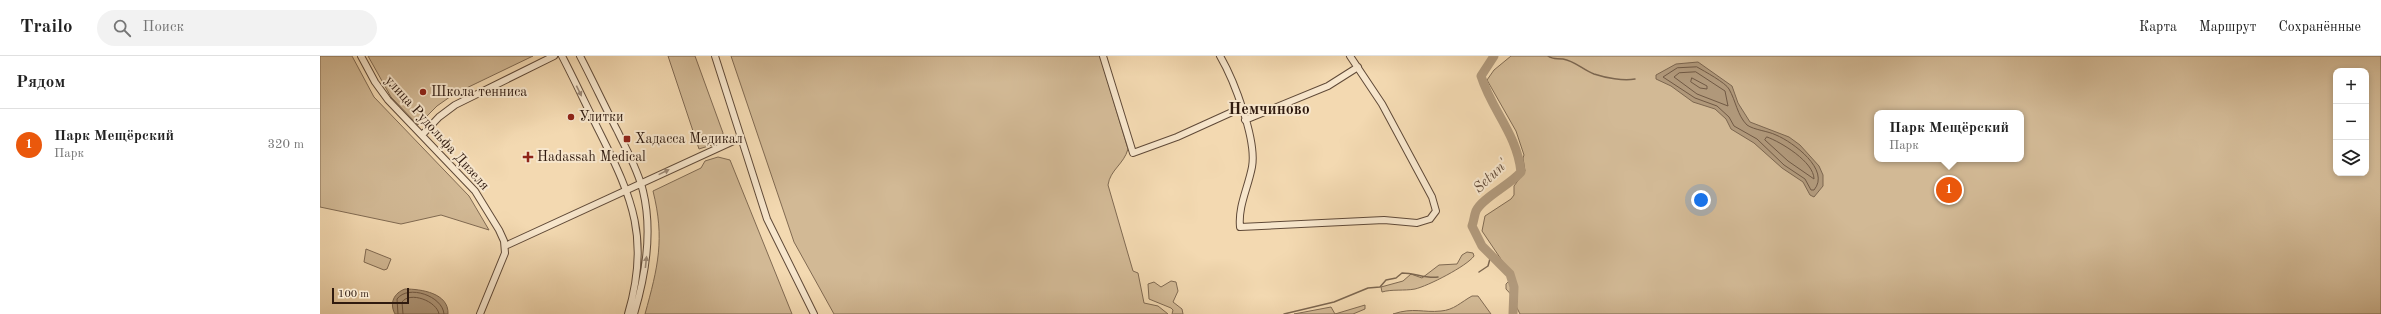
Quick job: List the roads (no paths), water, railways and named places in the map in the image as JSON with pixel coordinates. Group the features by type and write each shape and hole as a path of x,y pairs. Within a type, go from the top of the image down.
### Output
{"street":[{"name":"улица Рудольфа Дизеля","path":"361,56 388,100 475,190 499,230 505,246"},
{"path":"422,135 438,117 454,105 554,56"},
{"path":"562,56 627,190 636,221 639,258 636,287 628,314"},
{"path":"580,56 632,161 641,183 645,204 648,239 644,273 634,314"},
{"path":"715,56 767,219 814,314"},
{"path":"1103,56 1133,153 1177,137 1241,108"},
{"path":"1220,56 1232,79 1245,120 1252,155 1252,166 1242,199 1240,227 1384,220 1417,223 1430,219 1436,211 1432,197 1382,104 1350,56"},
{"path":"1245,120 1328,86 1358,67"},
{"path":"480,314 503,258 505,246 740,138"}],"water":[{"path":"1698,62 1732,86 1738,103 1750,122 1789,137 1800,145 1819,166 1823,175 1823,186 1814,197 1810,195 1803,182 1782,168 1754,143 1731,129 1726,119 1715,109 1693,102 1671,86 1656,79 1656,75 1676,64"},
{"path":"405,289 426,291 439,297 444,301 448,314 395,314 392,306 395,296"}],"waterway":[{"name":"Setun'","path":"1494,56 1481,76 1491,100 1515,146 1521,172 1479,206 1472,226 1482,246 1510,274 1514,287 1513,314"},
{"path":"1548,56 1567,60 1590,72 1609,78 1635,79"},
{"path":"1479,272 1488,266 1491,255"},
{"path":"1284,314 1334,302 1368,288 1380,287 1386,280 1396,278 1402,273 1438,277"}],"place":[{"name":"Школа тенниса","path":"423,92"},
{"name":"Улитки","path":"571,117"},
{"name":"Хадасса Медикал","path":"627,139"},
{"name":"Hadassah Medical","path":"528,157"},
{"name":"Парк Мещёрский","path":"1949,190"}],"district":[{"name":"Немчиново","path":"1269,110"}]}
